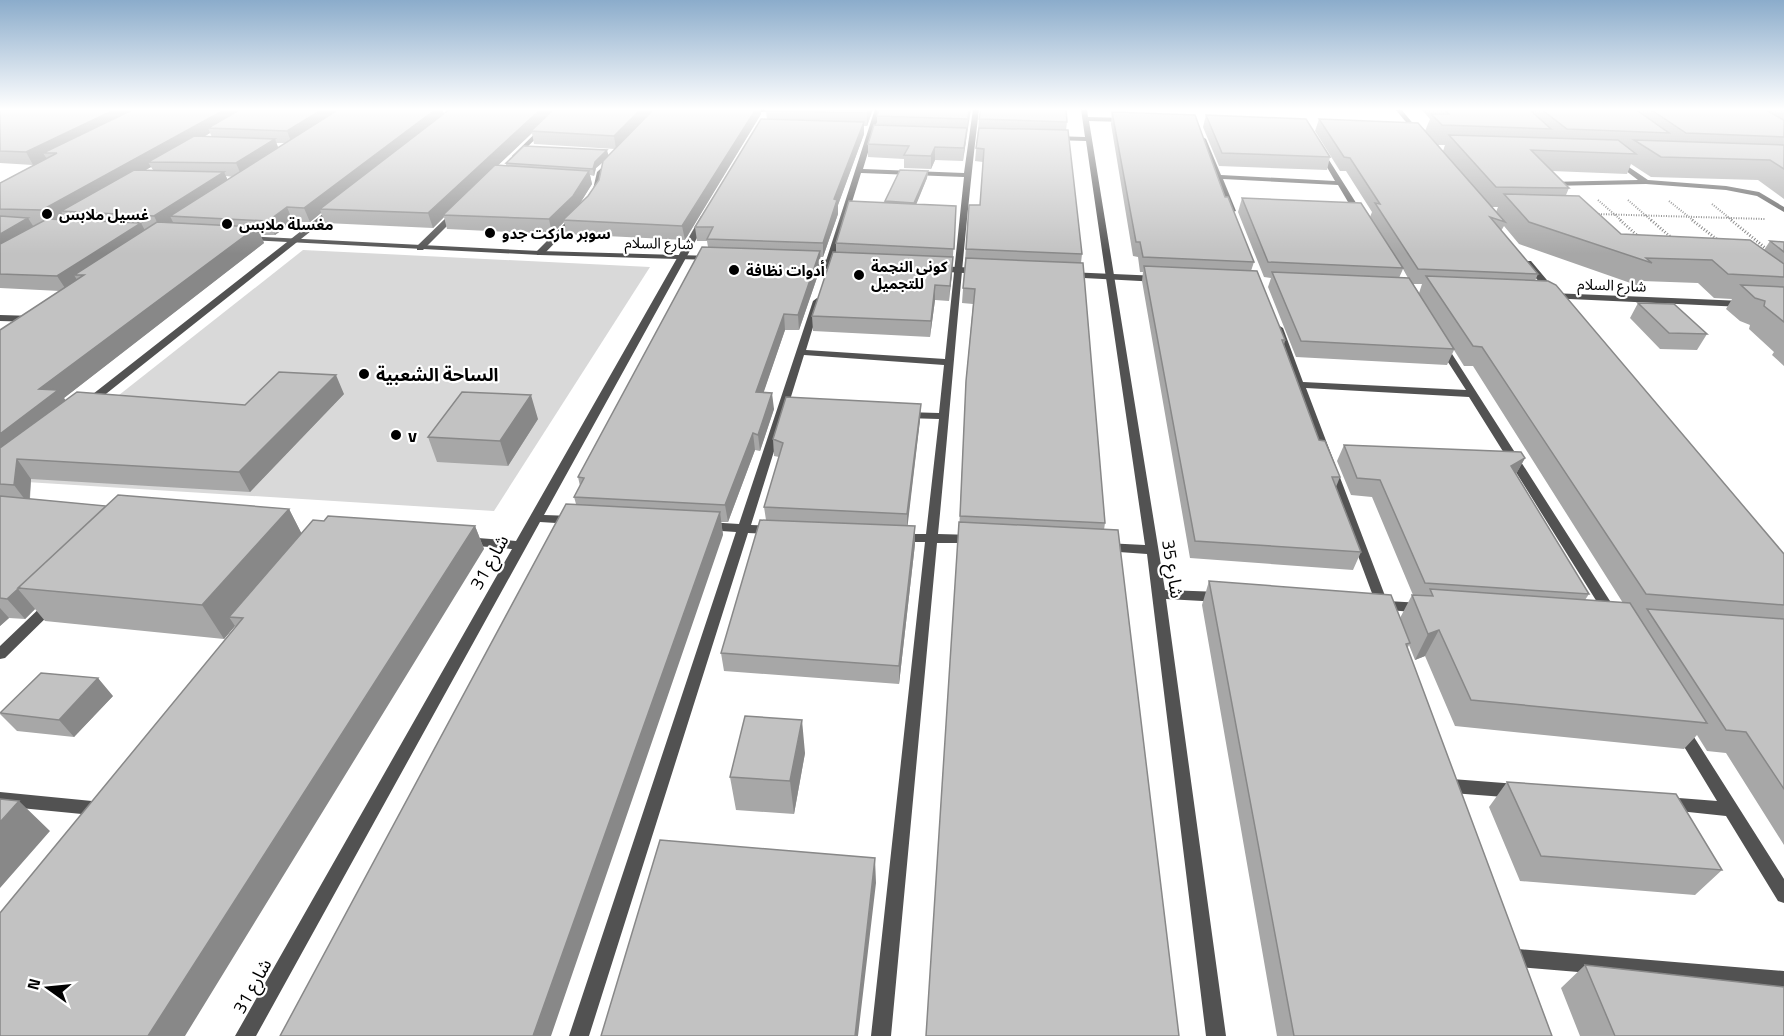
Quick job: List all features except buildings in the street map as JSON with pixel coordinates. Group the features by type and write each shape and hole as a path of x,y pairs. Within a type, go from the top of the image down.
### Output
{"street":[{"path":"510,161 514,157"},
{"path":"586,206 596,192 593,180 616,157"},
{"path":"579,1036 742,528 787,408 800,352 830,263 851,212 862,157"},
{"path":"881,1036 959,270 962,216 972,157"},
{"name":"شارع 35","path":"1092,157 1159,594 1216,1036"},
{"path":"1211,157 1236,212"},
{"path":"1325,157 1341,183 1353,213 1371,232"},
{"path":"1613,157 1646,182"},
{"path":"858,171 968,175"},
{"path":"1219,177 1341,183"},
{"path":"1554,192 1548,184 1578,182 1688,184 1750,192 1766,198 1784,210"},
{"path":"78,411 340,205"},
{"path":"420,248 463,207"},
{"name":"شارع 31","path":"244,1036 711,207"},
{"path":"540,253 580,214"},
{"path":"951,216 962,216"},
{"name":"شارع السلام","path":"235,237 420,248 719,258"},
{"path":"1521,254 1564,305"},
{"path":"798,261 853,264"},
{"path":"924,268 994,272"},
{"path":"1052,274 1168,279"},
{"name":"شارع السلام","path":"1544,296 1750,304"},
{"path":"18,331 45,313"},
{"path":"1272,314 1300,385 1332,456 1377,605 1391,627"},
{"path":"0,318 35,319"},
{"path":"1437,337 1474,394 1511,463 1618,624 1594,622"},
{"path":"800,352 949,362"},
{"path":"1300,385 1474,394"},
{"path":"898,414 943,416"},
{"path":"534,518 580,520"},
{"path":"696,526 786,531"},
{"path":"886,537 986,540"},
{"path":"450,540 519,545"},
{"path":"1094,546 1151,550"},
{"path":"1159,594 1230,597"},
{"path":"0,654 58,598"},
{"path":"1377,605 1442,610"},
{"path":"1677,721 1784,895"},
{"path":"1452,786 1533,793"},
{"path":"0,799 96,803 78,825"},
{"path":"1649,802 1731,809"},
{"path":"1518,958 1784,980"}],"path":[{"path":"1578,182 1647,245"},
{"path":"1607,182 1682,246"},
{"path":"1646,182 1722,243"},
{"path":"1688,184 1771,252"},
{"path":"1587,214 1773,220"}],"shaded area":[{"name":"الساحة الشعبية","path":"303,250 650,267 494,511 10,481"}],"place":[{"name":"غسيل ملابس","path":"47,214"},
{"name":"مغسلة ملابس","path":"227,224"},
{"name":"سوبر ماركت جدو","path":"490,233"},
{"name":"أدوات نظافة","path":"734,270"},
{"name":"كوني النجمة للتجميل","path":"859,275"},
{"name":"الساحة الشعبية","path":"364,374"},
{"name":"v","path":"396,435"}]}
